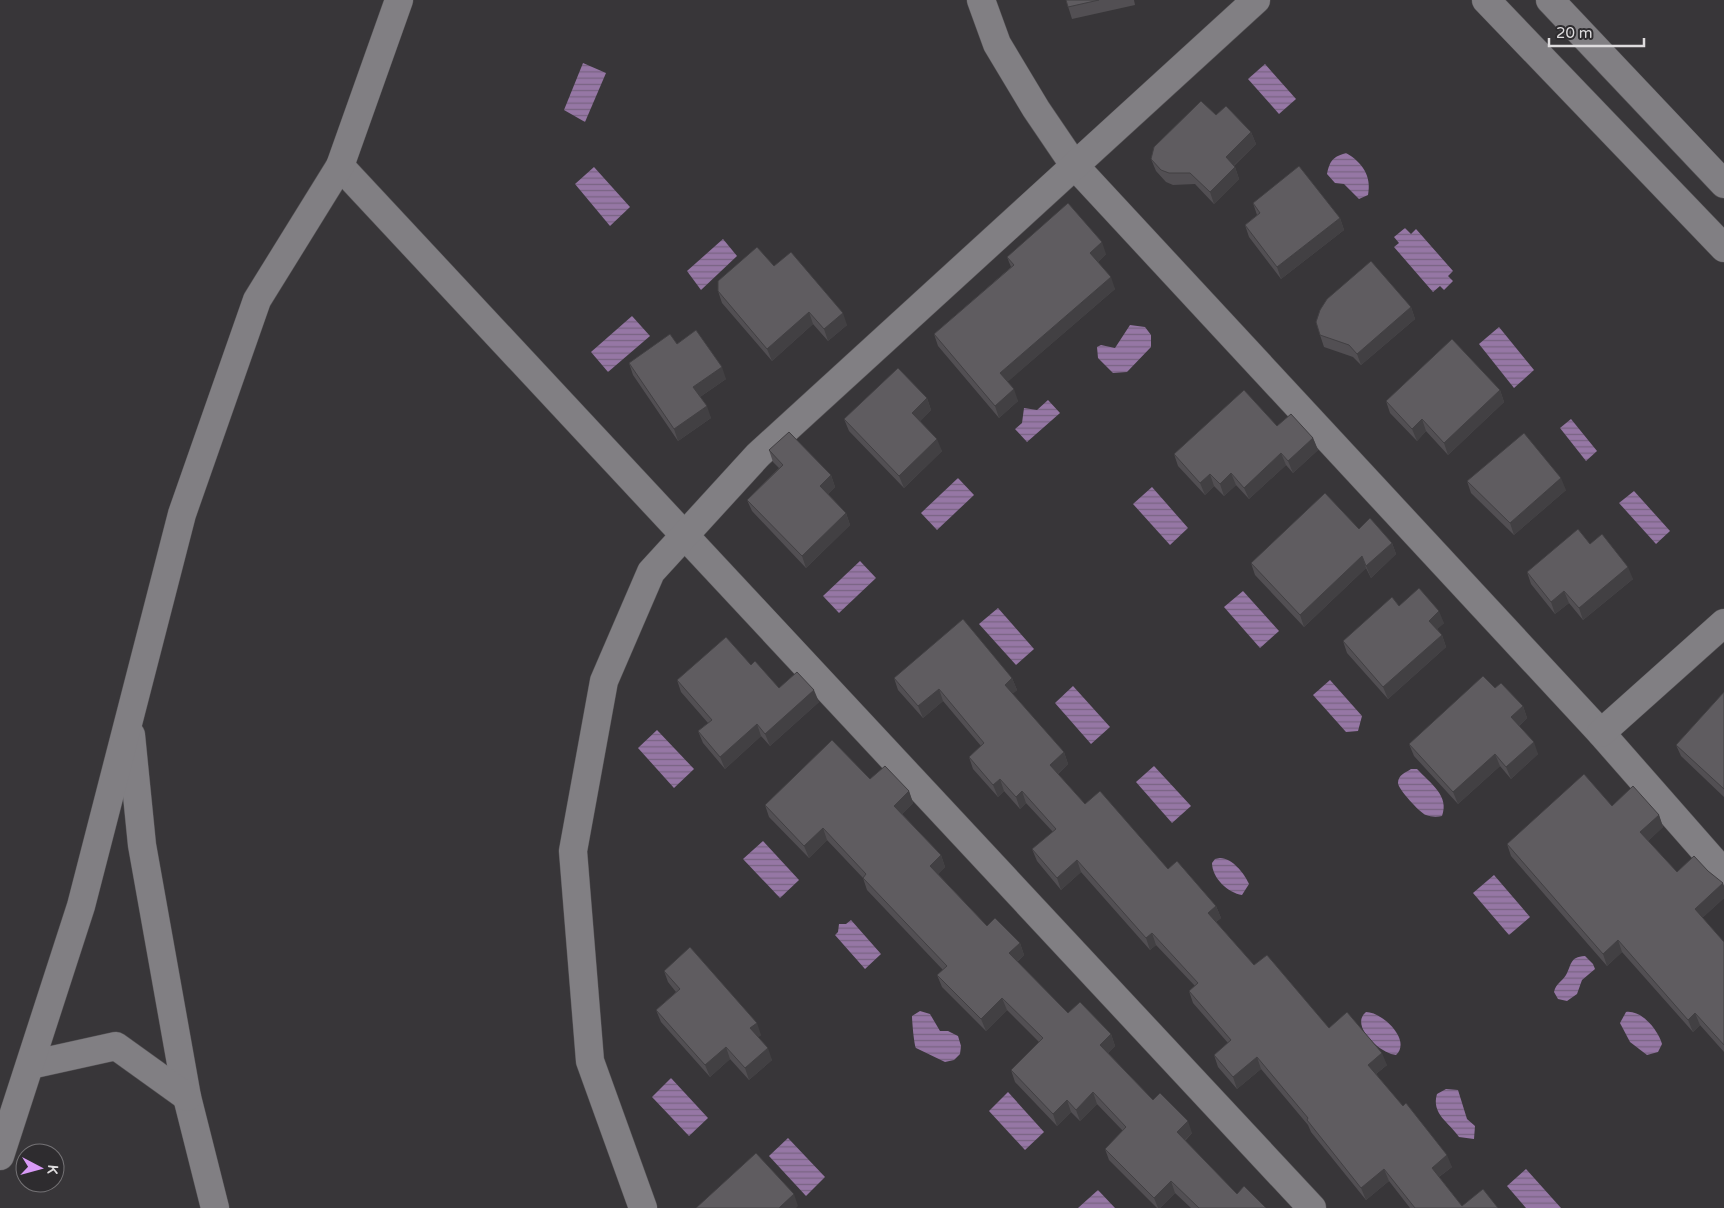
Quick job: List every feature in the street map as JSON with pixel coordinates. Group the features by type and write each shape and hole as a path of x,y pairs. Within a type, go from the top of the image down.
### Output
{"street":[{"path":"0,1156 81,906 182,514 257,300 340,166 399,0"},
{"path":"981,0 997,44 1036,109 1074,165 1601,733 1724,873"},
{"path":"643,1208 590,1062 573,851 604,681 651,572 758,455 1256,0"},
{"path":"1486,0 1724,248"},
{"path":"1550,0 1724,184"},
{"path":"340,166 1312,1208"},
{"path":"1601,733 1724,623"},
{"path":"130,718 142,845 187,1097 215,1208"},
{"path":"30,1065 116,1046 187,1097"}],"shaded area":[{"path":"583,63 606,73 585,122 564,110"},
{"path":"1265,64 1296,99 1279,114 1248,79"},
{"path":"1346,153 1361,165 1367,176 1368,195 1359,199 1344,184 1335,183 1327,174 1329,165 1333,160"},
{"path":"594,167 630,207 610,226 575,184"},
{"path":"1405,228 1411,234 1416,229 1453,271 1448,276 1453,281 1444,290 1440,286 1433,292 1394,247 1399,243 1394,237"},
{"path":"723,239 737,256 701,290 687,271"},
{"path":"632,316 650,336 608,372 591,352"},
{"path":"1130,325 1145,327 1151,335 1151,347 1127,372 1113,373 1098,358 1097,347 1101,345 1115,348"},
{"path":"1499,327 1534,370 1514,388 1479,344"},
{"path":"1048,400 1060,413 1027,442 1015,429 1022,423 1024,408 1037,410"},
{"path":"1571,419 1597,451 1586,461 1560,428"},
{"path":"958,478 974,495 937,530 921,513"},
{"path":"1152,487 1188,528 1170,545 1133,504"},
{"path":"1634,491 1670,531 1656,544 1619,503"},
{"path":"860,561 876,578 839,613 823,596"},
{"path":"1243,591 1279,631 1260,648 1224,607"},
{"path":"998,608 1034,649 1016,665 979,624"},
{"path":"1330,680 1362,716 1358,731 1346,732 1313,695"},
{"path":"1073,686 1110,727 1091,744 1055,703"},
{"path":"657,730 694,769 674,788 638,748"},
{"path":"1154,766 1191,806 1172,823 1136,782"},
{"path":"1411,769 1417,769 1441,796 1444,809 1442,816 1436,817 1423,813 1399,786 1399,778"},
{"path":"763,841 799,880 780,898 743,859"},
{"path":"1220,858 1233,863 1247,880 1249,884 1242,895 1226,888 1215,874 1212,863 1215,859"},
{"path":"1494,875 1530,917 1509,935 1473,893"},
{"path":"851,920 881,954 865,969 835,935 838,932 839,924 846,924"},
{"path":"1585,956 1595,969 1582,980 1577,994 1567,1001 1558,999 1554,992 1556,987 1566,975 1572,962 1576,958"},
{"path":"920,1011 930,1014 940,1031 948,1031 958,1036 961,1046 960,1054 954,1060 945,1062 916,1048 912,1016"},
{"path":"1366,1012 1373,1013 1387,1022 1398,1035 1400,1049 1396,1055 1375,1045 1364,1031 1361,1024"},
{"path":"1626,1012 1638,1014 1653,1027 1662,1044 1658,1052 1647,1055 1630,1042 1620,1023"},
{"path":"671,1078 708,1118 689,1136 652,1097"},
{"path":"1446,1089 1458,1090 1467,1119 1475,1126 1474,1139 1459,1137 1436,1107 1437,1094"},
{"path":"1008,1092 1044,1132 1025,1150 989,1111"},
{"path":"788,1138 825,1177 806,1196 769,1156"},
{"path":"1526,1169 1561,1208 1526,1208 1507,1186"},
{"path":"1098,1190 1115,1208 1078,1208"}],"building":[{"path":"1066,0 1099,0 1068,7"},
{"path":"1201,101 1216,115 1226,106 1251,132 1226,157 1235,167 1210,192 1190,173 1169,173 1161,170 1151,159 1154,147"},
{"path":"1299,166 1340,218 1277,267 1245,225 1260,213 1253,203"},
{"path":"1068,203 1102,242 1090,253 1111,277 1000,373 1014,389 995,406 934,334 1014,265 1007,257"},
{"path":"757,247 774,266 791,252 843,313 824,329 809,312 767,349 718,291 718,281"},
{"path":"1371,261 1411,307 1357,354 1349,345 1320,335 1316,322 1320,310 1327,299"},
{"path":"696,330 722,367 693,387 707,406 674,429 629,363 670,334 677,344"},
{"path":"1452,339 1500,390 1444,443 1422,419 1412,429 1386,401"},
{"path":"898,368 927,398 912,413 937,439 899,476 844,419"},
{"path":"1244,390 1277,426 1291,414 1313,438 1288,461 1281,453 1244,488 1231,473 1220,484 1210,474 1200,483 1174,454"},
{"path":"789,432 831,475 820,486 846,513 802,556 747,500 783,465 769,450"},
{"path":"1524,433 1561,478 1510,523 1467,481"},
{"path":"1325,493 1359,529 1370,518 1392,543 1366,566 1362,556 1300,615 1251,563"},
{"path":"1578,529 1590,544 1602,534 1628,567 1579,608 1564,591 1551,602 1527,572"},
{"path":"1419,588 1439,611 1429,621 1442,635 1383,687 1343,641 1392,597 1399,606"},
{"path":"963,619 1012,678 1005,685 1064,752 1050,765 1085,804 1100,791 1168,869 1177,861 1216,906 1208,913 1254,965 1267,955 1329,1028 1347,1012 1382,1053 1368,1065 1403,1106 1406,1103 1447,1155 1432,1168 1462,1206 1483,1189 1498,1208 1415,1208 1384,1169 1361,1188 1307,1120 1308,1118 1257,1057 1233,1077 1214,1055 1231,1040 1189,991 1198,983 1152,933 1146,938 1077,860 1057,878 1032,849 1056,829 1022,791 1016,797 1000,779 993,785 969,757 984,743 939,689 918,706 894,678"},
{"path":"726,637 751,665 755,661 779,688 797,672 814,690 765,734 757,724 720,757 698,731 712,720 677,680"},
{"path":"1483,676 1495,688 1501,683 1523,706 1511,717 1534,742 1506,767 1495,754 1453,792 1409,744"},
{"path":"1724,692 1724,789 1676,745"},
{"path":"832,740 870,779 885,766 909,791 894,806 941,855 930,866 987,926 995,918 1020,943 1009,953 1068,1013 1080,1002 1111,1034 1100,1045 1153,1100 1160,1093 1188,1121 1177,1132 1237,1194 1244,1186 1266,1208 1199,1208 1171,1181 1154,1198 1105,1149 1126,1127 1093,1092 1076,1110 1067,1100 1053,1114 1011,1070 1043,1038 1002,998 981,1019 937,975 947,966 863,878 866,874 823,828 804,846 765,805"},
{"path":"1584,774 1612,806 1633,786 1659,815 1640,832 1677,872 1694,856 1723,883 1695,909 1724,942 1724,1045 1695,1013 1688,1020 1618,940 1603,954 1507,844"},
{"path":"690,947 757,1023 750,1028 768,1048 745,1068 726,1047 705,1065 656,1010 680,989 664,971"},
{"path":"756,1153 794,1194 779,1208 696,1208"}]}
